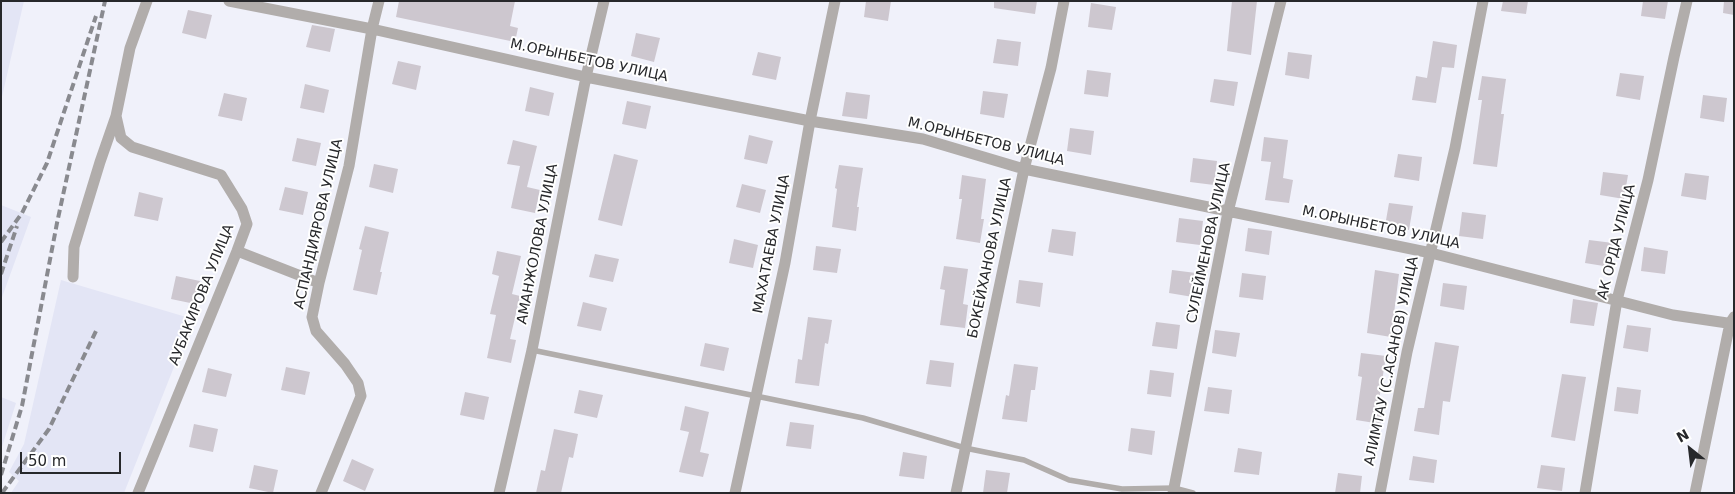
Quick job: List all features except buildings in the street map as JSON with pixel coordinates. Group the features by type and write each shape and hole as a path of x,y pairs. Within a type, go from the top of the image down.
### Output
{"street":[{"name":"АУБАКИРОВА УЛИЦА","path":"73,277 74,247 116,116 130,48 147,1"},
{"name":"М.ОРЫНБЕТОВ УЛИЦА","path":"229,1 372,29 586,77 810,121 923,139 1024,169 1431,253 1674,315 1733,321"},
{"name":"АСПАНДИЯРОВА УЛИЦА","path":"321,493 361,396 358,383 345,364 316,331 312,317 349,166 372,29 379,1"},
{"name":"АМАНЖОЛОВА УЛИЦА","path":"499,493 532,350 586,77 604,1"},
{"name":"МАХАТАЕВА УЛИЦА","path":"735,493 785,263 810,121 835,1"},
{"name":"БОКЕЙХАНОВА УЛИЦА","path":"956,493 1024,169 1051,68 1064,1"},
{"name":"СУЛЕЙМЕНОВА УЛИЦА","path":"1174,490 1228,212 1281,1"},
{"name":"АЛИМТАУ (С.АСАНОВ) УЛИЦА","path":"1380,493 1407,352 1455,148 1483,1"},
{"name":"АК ОРДА УЛИЦА","path":"1585,493 1617,300 1648,180 1687,1"},
{"name":"АУБАКИРОВА УЛИЦА","path":"116,116 121,138 132,147 221,175 242,209 247,224 138,493"},
{"path":"237,251 319,283"},
{"path":"1695,493 1733,321"}],"lane":[{"path":"532,350 863,418 965,448 1024,460 1069,480 1122,488 1174,490 1193,493"}],"shaded area":[{"path":"1,1 24,1 1,101"},
{"path":"1,205 31,217 1,300"},
{"path":"61,280 193,319 124,493 11,493 19,481 9,472 24,444"},
{"path":"1,397 16,403 1,450"}],"railway":[{"path":"1,475 22,406 57,223 105,1"},
{"path":"1,242 22,213 47,163 96,16"},
{"path":"1,274 17,226"},
{"path":"2,493 49,429 96,331"}]}
